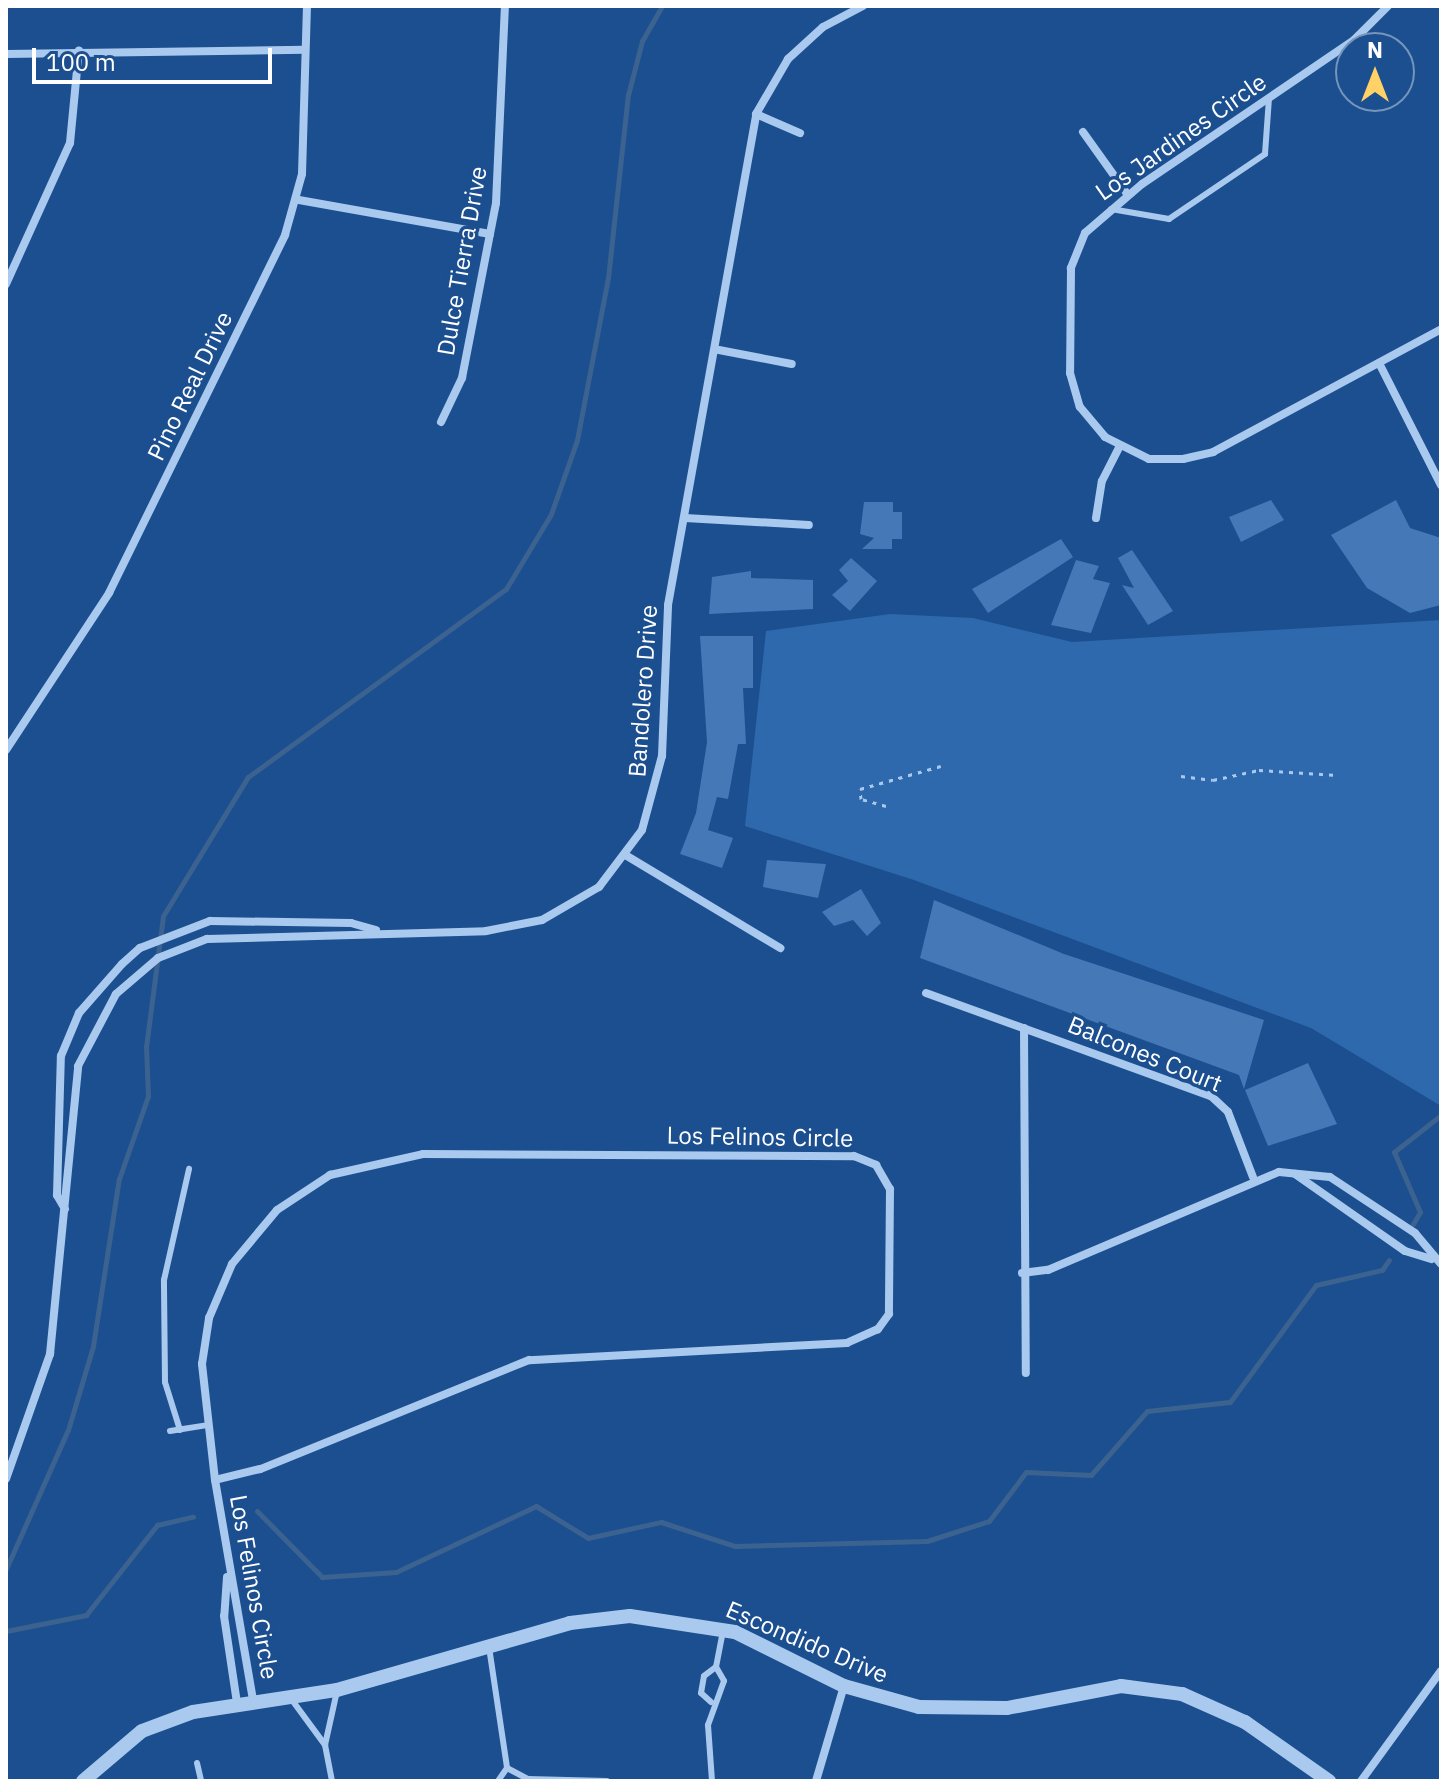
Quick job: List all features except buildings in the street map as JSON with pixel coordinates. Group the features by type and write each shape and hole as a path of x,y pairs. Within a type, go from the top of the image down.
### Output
{"street":[{"name":"Pino Real Drive","path":"6,750 109,593 299,200 307,6"},
{"name":"Dulce Tierra Drive","path":"441,422 462,378 490,234 505,6"},
{"name":"Bandolero Drive","path":"6,1479 50,1354 78,1066 99,1015 136,975 185,945 224,936 486,931 542,920 599,887 627,856 658,788 666,618 719,350 756,114 788,59 823,27 863,6"},
{"name":"Los Jardines Circle","path":"1388,6 1354,40 1128,195 1085,233 1071,268 1070,373 1080,407 1119,447 1166,461 1213,452 1441,329"},
{"path":"6,54 79,50 305,50"},
{"path":"6,284 70,143 79,50"},
{"path":"756,114 800,133"},
{"path":"1083,132 1128,195"},
{"path":"299,200 490,234"},
{"path":"719,350 792,364"},
{"path":"1379,363 1441,485"},
{"path":"1096,518 1102,481 1119,447"},
{"path":"685,518 809,525"},
{"path":"627,856 780,948"},
{"name":"Bandolero Drive","path":"66,1210 57,1195 61,1056 79,1013 122,964 140,948 210,921 351,923 377,931"},
{"name":"Balcones Court","path":"926,993 1211,1096 1228,1112 1253,1177"},
{"path":"1024,1028 1022,1273 1026,1373"},
{"name":"Los Felinos Circle","path":"215,1480 260,1469 529,1360 865,1338 892,1301 887,1178 854,1156 423,1154 349,1167 277,1210 223,1281 205,1339 206,1425 227,1576 240,1608 253,1701"},
{"path":"1022,1273 1090,1253 1253,1177 1295,1173 1330,1177 1395,1220 1438,1262"},
{"path":"1295,1173 1385,1238 1438,1262"},
{"path":"1385,1238 1395,1220"},
{"path":"227,1576 224,1616 237,1703"},
{"name":"Escondido Drive","path":"83,1781 142,1731 237,1703 337,1690 598,1618 662,1617 723,1629 844,1686 919,1707 973,1711 1091,1687 1157,1689 1211,1704 1329,1781"},
{"path":"1361,1781 1441,1671"},
{"path":"816,1781 844,1686"}],"lane":[{"path":"1110,209 1169,219 1265,154 1269,98"},
{"path":"180,1430 165,1382 164,1280 189,1169"},
{"path":"170,1431 206,1425"},
{"path":"712,1781 711,1702 724,1681 716,1667 723,1629"},
{"path":"489,1647 507,1768 498,1781"},
{"path":"711,1702 701,1693 704,1676 716,1667"},
{"path":"332,1781 325,1745 337,1690"},
{"path":"290,1697 325,1745"},
{"path":"197,1763 201,1781"},
{"path":"507,1768 528,1780 607,1781"}],"path":[{"path":"886,806 861,799 860,789 941,766"},
{"path":"1181,776 1213,780 1259,770 1337,775"}],"shaded area":[{"path":"890,614 973,618 1072,642 1441,620 1441,1106 1311,1028 914,880 745,826 766,631"}],"waterway":[{"path":"6,1569 68,1430 93,1346 119,1179 148,1096 146,1047 163,916 248,777 506,589 551,514 577,440 608,278 628,95 642,41 662,6"},
{"path":"1413,1224 1420,1212 1394,1152 1441,1115"},
{"path":"257,1511 322,1577 396,1572 536,1506 588,1538 661,1522 735,1546 927,1541 989,1521 1026,1472 1091,1475 1147,1411 1230,1402 1316,1285 1382,1270 1389,1260"},
{"path":"6,1631 86,1615 157,1525 193,1517"}]}
